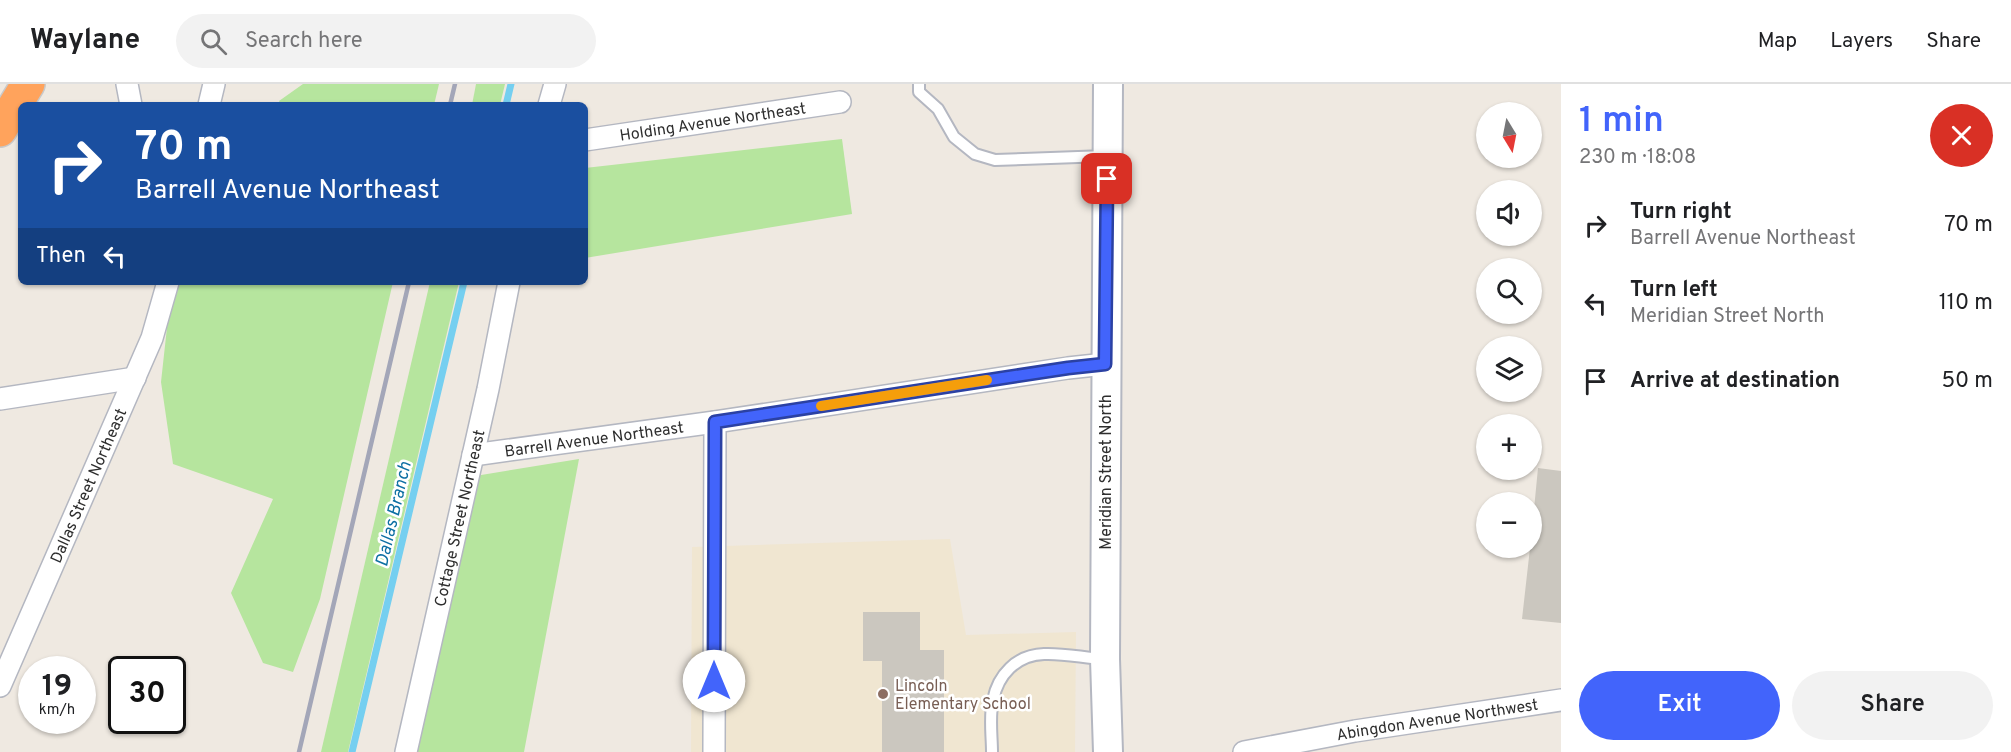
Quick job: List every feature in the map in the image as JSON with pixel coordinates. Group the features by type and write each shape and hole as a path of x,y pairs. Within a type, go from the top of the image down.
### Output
{"highway":[{"path":"0,130 28,84"}],"street":[{"path":"127,84 130,102"},
{"path":"211,102 214,84"},
{"path":"550,102 555,84"},
{"name":"Meridian Street North","path":"1108,84 1105,364 1105,659 1108,752"},
{"name":"Holding Avenue Northeast","path":"588,140 840,102"},
{"name":"Cottage Street Northeast","path":"406,752 473,455 508,285"},
{"name":"Dallas Street Northeast","path":"0,686 152,338 164,287"},
{"name":"Barrell Avenue Northeast","path":"473,455 715,422 1105,364"},
{"path":"0,399 135,378"},
{"path":"714,752 715,422"},
{"name":"Abingdon Avenue Northwest","path":"1244,752 1293,747 1561,700"}],"lane":[{"path":"919,84 919,92 938,110 954,137 975,154 995,160 1107,156"},
{"path":"992,752 992,702 1004,673 1012,665 1035,654 1066,654 1105,659"}],"shaded area":[{"name":"Lincoln Elementary School","path":"950,539 966,635 1076,632 1075,752 691,752 692,547"}],"green space":[{"path":"303,84 439,84 435,102 279,101"},
{"path":"476,84 505,84 501,102 473,102"},
{"path":"842,139 852,214 588,258 588,168"},
{"path":"172,285 392,285 320,599 293,672 263,663 231,593 273,499 173,464 161,382"},
{"path":"429,285 458,285 348,752 321,752"},
{"path":"579,459 524,752 403,752 469,477"}],"building":[{"path":"1542,469 1561,471 1561,623 1522,619 1529,558 1542,558 1542,492 1536,492 1537,480 1542,480"},
{"path":"863,612 920,612 920,650 944,650 944,752 882,752 882,661 863,661"}],"waterway":[{"name":"Dallas Branch","path":"507,102 511,84"},
{"name":"Dallas Branch","path":"352,752 463,285"}],"railway":[{"path":"451,102 455,84"},
{"path":"299,752 408,285"}],"slow traffic":[{"path":"821,406 987,380"}],"place":[{"name":"Lincoln Elementary School","path":"883,694"}],"route":[{"path":"714,681 715,422 1105,364 1107,179"}]}
